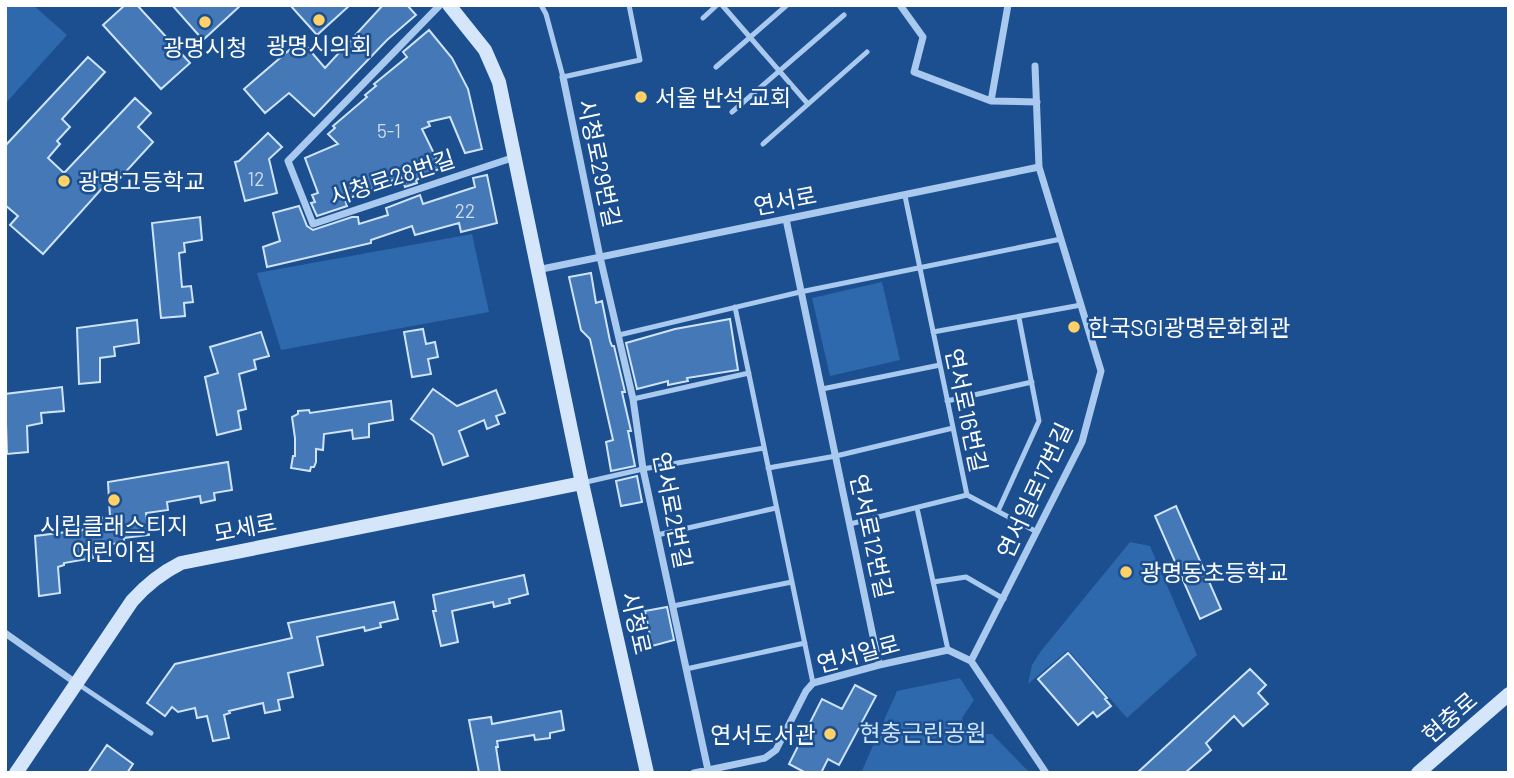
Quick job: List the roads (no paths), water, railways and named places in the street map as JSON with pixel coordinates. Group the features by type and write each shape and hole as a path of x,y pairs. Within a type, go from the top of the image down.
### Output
{"main road":[{"name":"시청로","path":"448,6 485,50 499,82 582,483 647,773"},
{"name":"모세로","path":"16,773 132,601 146,584 163,572 181,563 582,483"},
{"name":"현충로","path":"1418,773 1509,694"}],"street":[{"path":"900,5 923,37 914,72 991,101 1037,102"},
{"path":"991,101 1007,5"},
{"name":"시청로28번길","path":"448,6 288,161 313,224 515,157"},
{"name":"연서일로17번길","path":"971,661 1082,442 1101,371 1040,167 1035,66"},
{"name":"시청로29번길","path":"563,77 600,257"},
{"name":"연서로","path":"537,270 1040,167"},
{"name":"연서로12번길","path":"786,219 878,665"},
{"name":"연서로2번길","path":"600,257 633,399 643,469 708,770"},
{"path":"5,633 76,683"},
{"path":"948,650 971,661 1046,773"},
{"name":"연서일로","path":"694,773 765,758 776,750 806,691 814,683 878,665 948,650"}],"lane":[{"name":"시청로29번길","path":"541,5 546,14 563,77 640,60 629,5"},
{"path":"703,18 719,5 808,104"},
{"path":"716,67 787,5"},
{"path":"732,112 844,15"},
{"path":"763,144 867,52"},
{"name":"연서로16번길","path":"905,196 967,495"},
{"path":"619,335 800,292 1061,239"},
{"name":"연서로16번길","path":"933,331 1081,305"},
{"path":"735,307 814,683"},
{"name":"연서로16번길","path":"998,511 1039,421 1019,318"},
{"path":"822,389 940,365"},
{"path":"633,399 749,373"},
{"path":"947,401 1032,382"},
{"name":"연서로12번길","path":"836,456 953,428"},
{"path":"582,483 643,469 764,448"},
{"path":"768,468 836,456"},
{"name":"연서로16번길","path":"849,524 967,495 1037,532"},
{"path":"657,535 776,508"},
{"path":"917,508 948,650"},
{"path":"933,582 966,577 1004,599"},
{"path":"673,606 792,582"},
{"path":"686,669 805,643"},
{"path":"76,683 151,733"}],"place":[{"name":"광명시의회","path":"319,20"},
{"name":"광명시청","path":"205,22"},
{"name":"서울 반석 교회","path":"641,97"},
{"name":"광명고등학교","path":"64,181"},
{"name":"한국SGI광명문화회관","path":"1074,327"},
{"name":"시립클래스티지 어린이집","path":"114,500"},
{"name":"광명동초등학교","path":"1126,572"},
{"name":"연서도서관","path":"830,734"}],"park label":[{"name":"현충근린공원","path":"923,732"}]}
